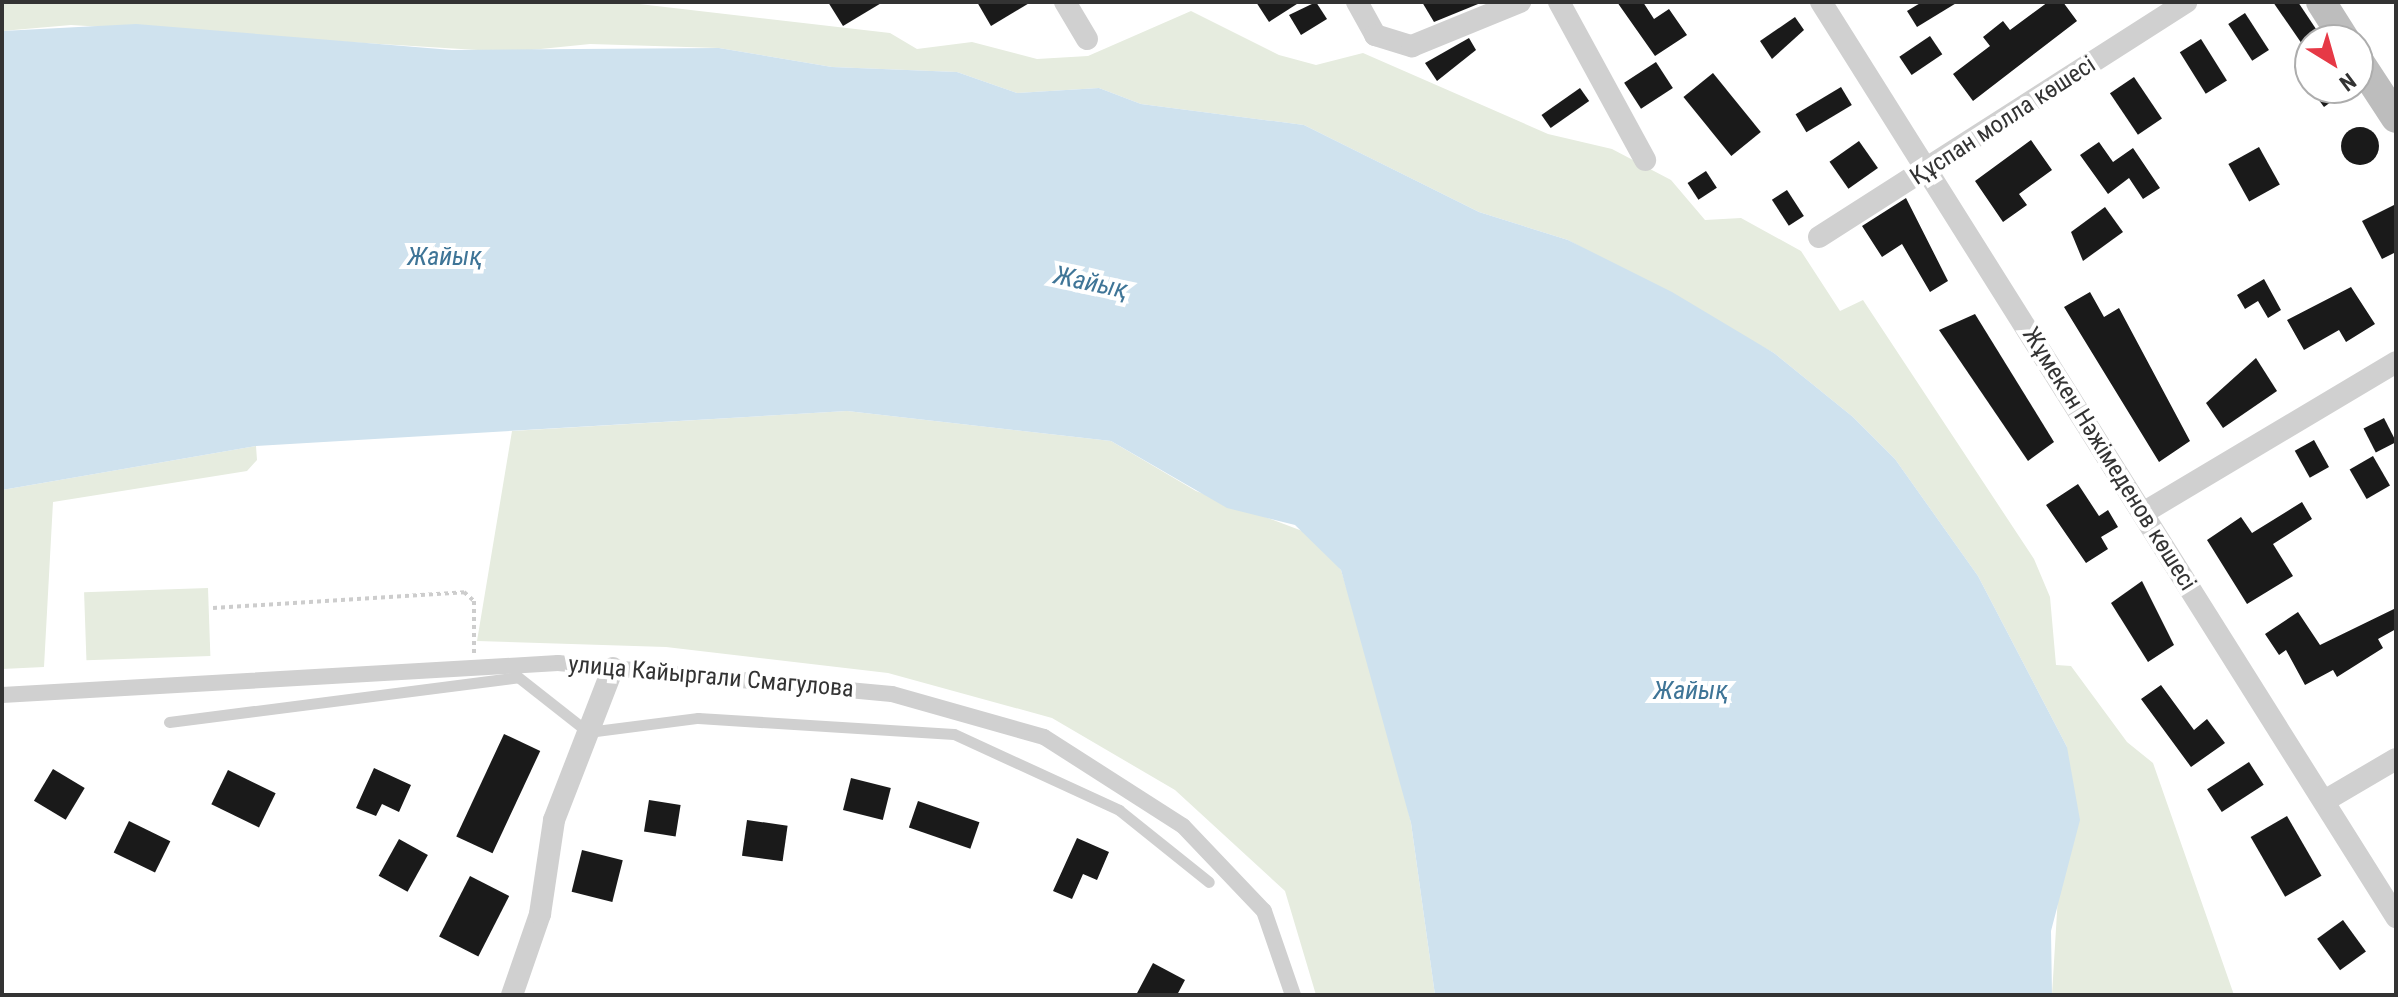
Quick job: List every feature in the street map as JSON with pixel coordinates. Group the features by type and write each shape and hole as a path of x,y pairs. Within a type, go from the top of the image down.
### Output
{"main road":[{"path":"2321,2 2335,24"},
{"path":"2374,84 2396,118"}],"street":[{"path":"1065,2 1087,39"},
{"path":"1357,2 1375,35 1392,45 1412,46 1520,2"},
{"path":"1559,2 1645,160"},
{"name":"Жұмекен Нәжімеденов көшесі","path":"1821,2 2326,800 2396,917"},
{"name":"Құспан молла көшесі","path":"1819,237 1927,171 2186,2"},
{"path":"2143,513 2396,362"},
{"name":"улица Кайыргали Смагулова","path":"2,695 558,663 892,694 1044,737 1183,826 1264,911 1293,995"},
{"path":"512,995 540,914 554,820 613,668"},
{"path":"2326,800 2396,759"}],"lane":[{"path":"169,722 518,677 588,732 698,718 954,734 1119,810 1209,882"}],"path":[{"path":"213,608 464,592 474,601 473,641"}],"shaded area":[{"path":"2,2 622,2 890,33 917,49 972,42 1037,59 1088,56 1191,11 1279,55 1316,65 1363,53 1548,134 1612,149 1671,180 1705,220 1741,218 1801,251 1840,311 1863,300 2034,559 2050,597 2056,665 2071,666 2127,742 2153,763 2234,995 2052,995 2067,747 1978,576 1895,459 1853,417 1774,353 1568,240 1479,212 1304,125 1141,104 1099,88 1017,93 957,72 832,67 719,48 590,44 511,52 71,25 2,31"},
{"path":"847,411 1111,441 1196,491 1313,535 1341,570 1388,723 1411,823 1435,995 1316,995 1285,891 1175,790 1052,718 888,673 666,647 477,641 512,431"},
{"path":"256,446 257,460 247,471 53,502 44,667 2,669 2,490"},
{"path":"208,588 210,656 86,660 84,592"}],"water":[{"name":"Жайық","path":"136,24 452,50 719,48 832,67 957,72 1017,93 1099,88 1141,104 1304,125 1479,212 1568,240 1672,292 1774,353 1853,417 1895,459 1978,576 2067,747 2080,820 2051,931 2052,995 1435,995 1411,823 1341,570 1295,525 1227,508 1111,441 847,411 256,446 2,490 2,31"}],"building":[{"path":"828,2 883,2 843,26"},
{"path":"977,2 1031,2 991,26"},
{"path":"1256,2 1300,2 1269,22"},
{"path":"1316,2 1327,19 1301,35 1289,15"},
{"path":"1422,2 1483,2 1434,22"},
{"path":"1617,2 1643,2 1654,19 1669,9 1687,35 1655,56"},
{"path":"1922,2 1958,2 1917,27 1907,11"},
{"path":"2048,2 2063,2 2077,21 1973,101 1953,74 1990,46 1983,37 2003,21 2010,30"},
{"path":"2273,2 2298,2 2313,24 2294,24 2294,32"},
{"path":"2245,13 2269,50 2252,61 2228,24"},
{"path":"1795,17 1804,30 1772,59 1760,41"},
{"path":"1930,36 1942,54 1912,75 1899,57"},
{"path":"1469,38 1476,50 1437,81 1425,63"},
{"path":"2201,39 2227,81 2206,94 2180,52"},
{"path":"1656,62 1673,88 1641,109 1624,83"},
{"path":"1713,73 1761,132 1731,156 1683,97"},
{"path":"2134,77 2162,118 2138,135 2110,93"},
{"path":"1841,87 1852,105 1806,132 1796,114"},
{"path":"1580,88 1589,101 1551,128 1541,115"},
{"path":"2360,127 2373,133 2379,146 2373,159 2360,165 2347,159 2341,146 2347,133"},
{"path":"2031,140 2052,170 2019,194 2027,205 2003,222 1975,181"},
{"path":"1859,141 1878,168 1848,189 1830,162"},
{"path":"2099,142 2113,162 2133,148 2160,188 2143,199 2129,178 2108,194 2080,155"},
{"path":"2259,147 2280,185 2249,202 2228,164"},
{"path":"1706,171 1717,188 1698,200 1688,183"},
{"path":"1787,190 1804,216 1789,226 1772,200"},
{"path":"1906,198 1948,281 1930,292 1902,244 1882,257 1862,226"},
{"path":"2396,204 2396,252 2382,259 2362,221"},
{"path":"2105,207 2123,232 2083,261 2071,232"},
{"path":"2264,279 2281,310 2268,318 2258,301 2245,309 2237,295"},
{"path":"2351,287 2375,324 2346,342 2339,330 2304,350 2287,320"},
{"path":"2090,292 2104,317 2119,308 2190,441 2159,462 2064,307"},
{"path":"1975,314 2054,442 2028,461 1939,330"},
{"path":"2256,358 2277,391 2223,428 2206,403"},
{"path":"2384,418 2396,442 2376,452 2364,428"},
{"path":"2314,440 2329,467 2310,478 2295,451"},
{"path":"2373,456 2390,485 2367,499 2350,470"},
{"path":"2078,484 2099,516 2108,510 2118,527 2101,537 2108,549 2086,563 2046,505"},
{"path":"2302,502 2312,519 2273,544 2293,576 2247,604 2207,540 2241,517 2252,533"},
{"path":"2142,581 2174,645 2148,662 2111,603"},
{"path":"2396,608 2396,629 2378,639 2383,648 2337,677 2333,670 2305,685 2286,650 2279,655 2265,634 2298,612 2320,645"},
{"path":"2161,685 2194,730 2207,719 2225,743 2191,767 2141,699"},
{"path":"504,734 540,751 492,853 456,836"},
{"path":"2249,762 2264,785 2222,812 2207,789"},
{"path":"374,768 411,785 399,812 382,804 376,816 356,808"},
{"path":"53,769 85,788 66,820 34,801"},
{"path":"228,770 276,793 259,827 211,804"},
{"path":"851,778 891,788 883,820 843,810"},
{"path":"649,800 681,805 676,837 644,832"},
{"path":"918,801 979,822 970,849 909,827"},
{"path":"2287,816 2322,876 2285,897 2251,837"},
{"path":"747,820 788,826 783,861 742,856"},
{"path":"129,821 170,841 155,873 114,852"},
{"path":"1077,838 1109,852 1097,880 1083,874 1072,899 1053,891"},
{"path":"399,839 428,855 408,892 379,876"},
{"path":"582,850 623,860 612,902 572,892"},
{"path":"470,876 509,896 478,957 439,937"},
{"path":"2343,920 2366,952 2340,970 2317,939"},
{"path":"1153,963 1185,980 1177,995 1136,995"}]}
